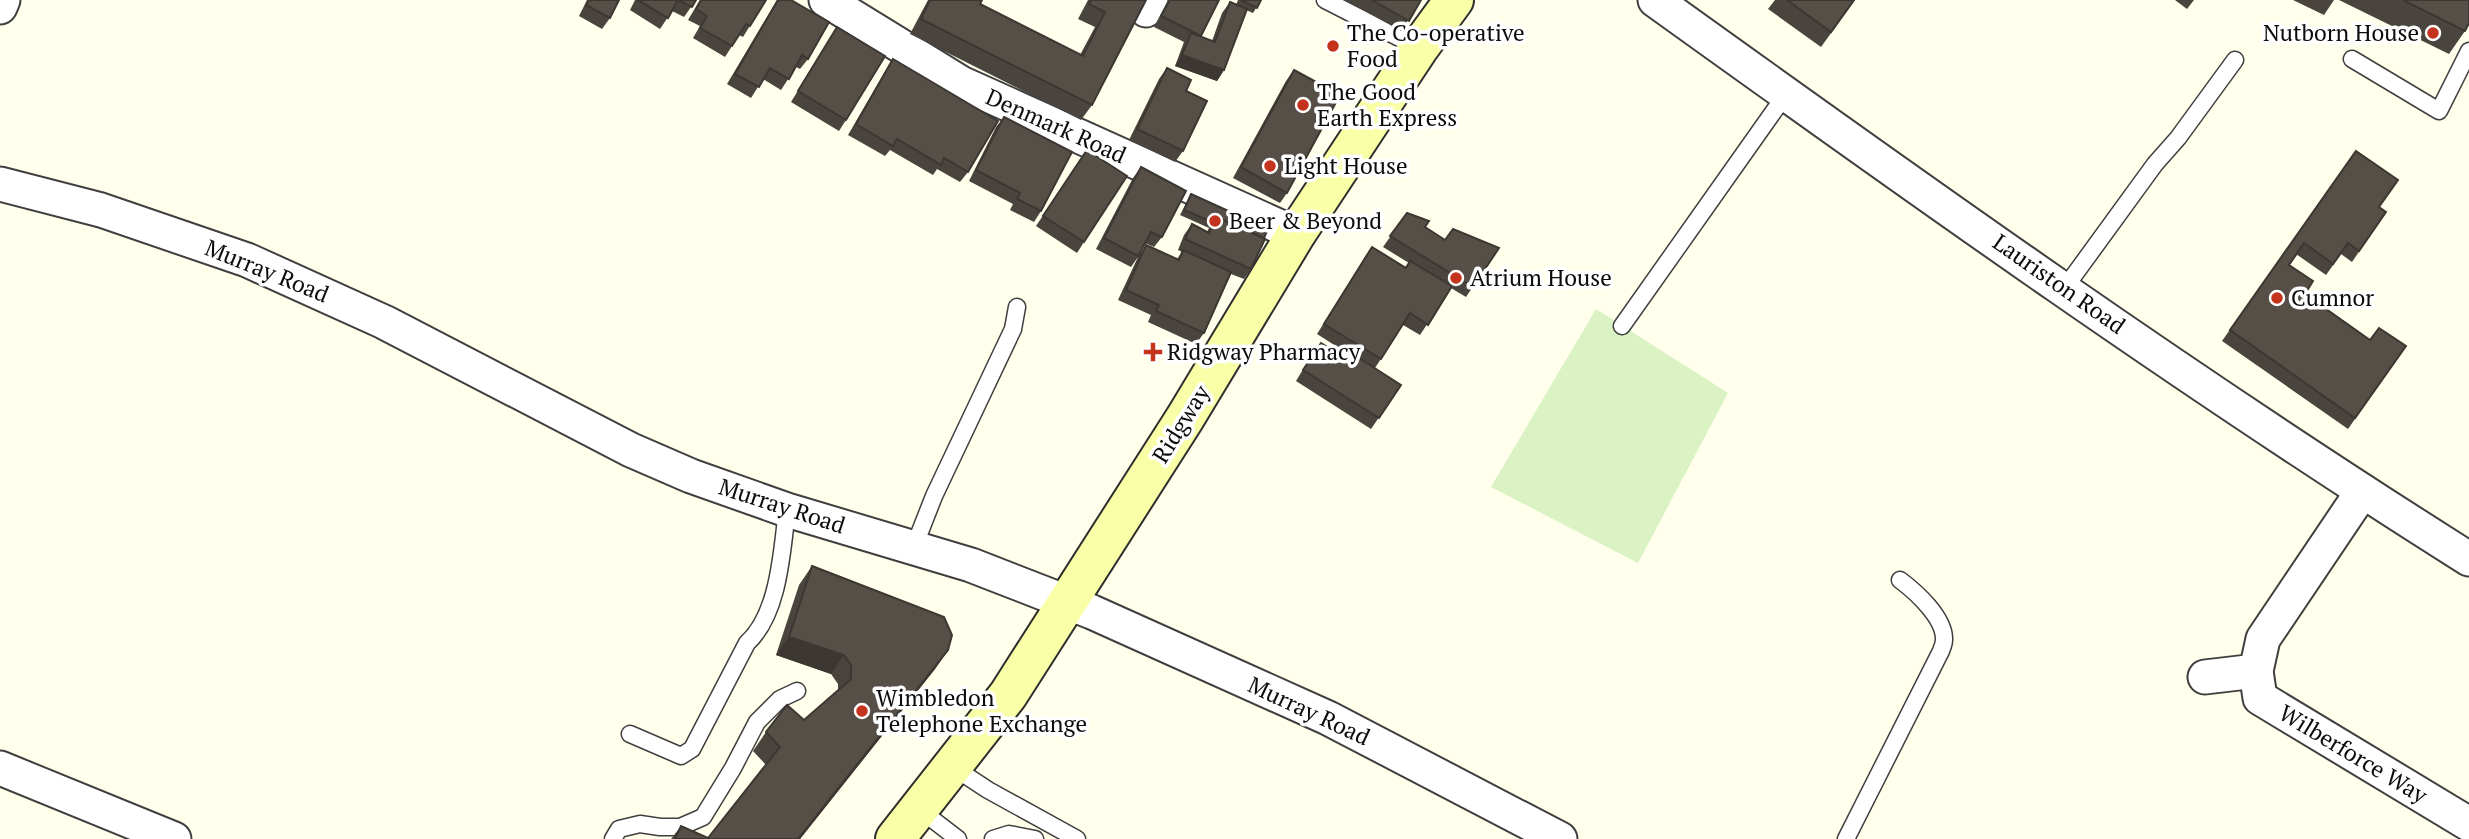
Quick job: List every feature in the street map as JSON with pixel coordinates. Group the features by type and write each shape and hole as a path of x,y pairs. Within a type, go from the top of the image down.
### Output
{"street":[{"path":"0,7 3,0"},
{"name":"Denmark Road","path":"826,0 961,83 1296,234"},
{"name":"Ridgway","path":"895,839 1008,695 1185,418 1296,234 1419,48 1454,0"},
{"name":"Lauriston Road","path":"1655,0 2064,289 2362,492 2469,559"},
{"name":"Murray Road","path":"0,184 101,210 247,260 384,322 631,450 691,476 787,510 971,565 1067,602 1328,718 1560,839"},
{"path":"2205,677 2256,671 2263,639 2362,492"},
{"name":"Wilberforce Way","path":"2256,671 2260,698 2469,824"},
{"path":"0,768 174,839"}],"lane":[{"path":"1325,0 1419,48"},
{"path":"2352,59 2439,111 2469,51"},
{"path":"2064,289 2235,60"},
{"path":"1622,326 1786,94"},
{"path":"914,547 934,496 1013,329 1017,307"},
{"path":"630,734 681,756 692,749 747,643 758,634 777,585 787,510"},
{"path":"1846,839 1941,651 1944,639 1940,624 1920,596 1900,580"},
{"path":"613,839 619,829 640,824 680,827 703,817 757,722 780,699 797,691"},
{"path":"953,767 988,790 1077,839"},
{"path":"919,809 958,839"},
{"path":"993,839 1009,834 1035,839"}],"green space":[{"path":"1596,309 1728,393 1638,563 1491,487"}],"building":[{"path":"589,0 619,0 610,18 586,5"},
{"path":"638,0 678,0 668,18"},
{"path":"678,0 696,0 692,7"},
{"path":"701,0 766,0 750,26 746,24 732,46 700,28 707,16 696,9"},
{"path":"778,0 791,0 829,22 808,59 802,55 789,79 770,68 759,87 735,74"},
{"path":"930,0 982,0 980,4 1083,56 1105,12 1089,4 1091,0 1146,0 1092,105 921,19"},
{"path":"1170,0 1219,0 1201,36 1161,16"},
{"path":"1241,0 1261,0 1257,8"},
{"path":"1372,0 1421,0 1409,21"},
{"path":"1787,0 1854,0 1831,32"},
{"path":"2403,0 2469,0 2469,23 2465,31"},
{"path":"1230,2 1247,9 1224,70 1182,55 1191,33 1215,42"},
{"path":"837,27 885,56 846,120 798,91"},
{"path":"893,59 998,121 968,172 944,158 941,165 897,139 893,146 856,124"},
{"path":"1167,68 1191,80 1186,91 1207,101 1183,151 1137,129"},
{"path":"1294,70 1340,95 1287,193 1241,167"},
{"path":"1004,117 1072,152 1041,211 1017,199 1020,193 976,170"},
{"path":"1087,150 1127,176 1084,242 1043,216"},
{"name":"Cumnor","path":"2356,151 2398,180 2379,207 2386,212 2359,251 2348,243 2333,264 2304,243 2289,265 2313,281 2305,294 2370,340 2379,328 2406,346 2355,418 2230,330"},
{"path":"1141,167 1186,191 1162,237 1151,232 1138,256 1104,238"},
{"path":"1191,194 1268,229 1264,238 1216,217 1212,222 1184,210"},
{"name":"Atrium House","path":"1407,213 1429,221 1425,227 1445,240 1453,229 1499,248 1473,287 1390,236"},
{"path":"1216,217 1265,239 1251,269 1185,239 1192,224 1209,233"},
{"path":"1146,245 1179,260 1183,250 1231,272 1204,333 1156,311 1159,305 1126,290"},
{"path":"1372,247 1406,268 1410,261 1452,286 1428,325 1410,313 1381,359 1324,324"},
{"path":"1321,343 1347,359 1351,353 1401,385 1379,418 1303,370"},
{"name":"Wimbledon Telephone Exchange","path":"812,566 944,617 952,635 948,650 798,839 675,839 681,826 708,838 780,747 766,732 787,705 804,720 851,679 851,665 844,655 789,637"}],"place":[{"name":"Nutborn House","path":"2433,33"},
{"name":"The Co-operative Food","path":"1333,46"},
{"name":"The Good Earth Express","path":"1303,105"},
{"name":"Light House","path":"1270,166"},
{"name":"Beer & Beyond","path":"1215,221"},
{"name":"Atrium House","path":"1456,278"},
{"name":"Cumnor","path":"2277,298"},
{"name":"Ridgway Pharmacy","path":"1153,352"},
{"name":"Wimbledon Telephone Exchange","path":"862,711"}]}
